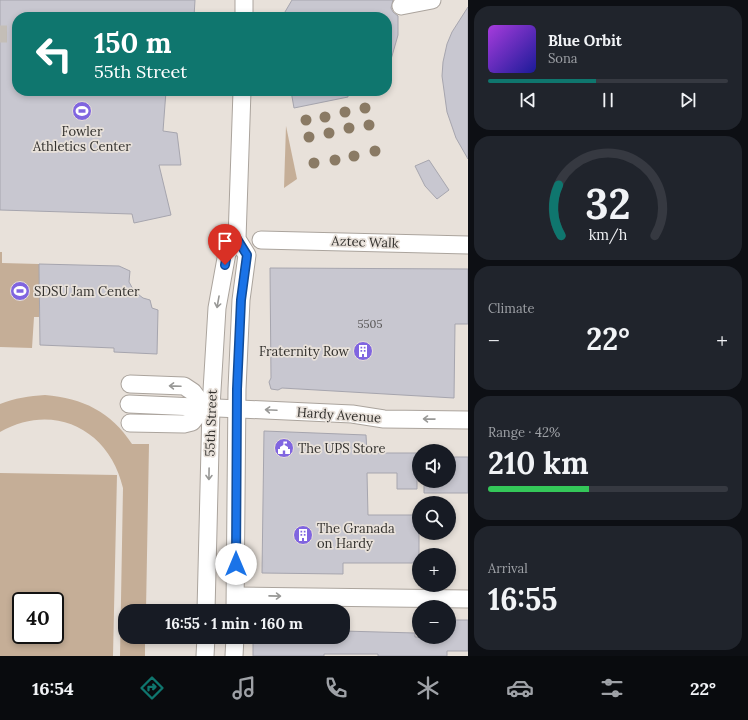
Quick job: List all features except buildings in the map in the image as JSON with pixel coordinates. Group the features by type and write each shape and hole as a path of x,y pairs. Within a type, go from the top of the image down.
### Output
{"street":[{"path":"244,0 244,12"},
{"path":"401,6 432,0"},
{"path":"237,239 242,96"},
{"name":"55th Street","path":"206,604 207,407 217,308 227,253 237,239 247,255 241,300 237,408 236,604"},
{"name":"Aztec Walk","path":"261,240 468,245"},
{"path":"130,384 184,386 193,392 207,407 192,422 184,424 130,423"},
{"name":"Hardy Avenue","path":"129,404 352,414 384,419 468,420"},
{"path":"236,604 468,599"},
{"path":"205,656 206,644"},
{"path":"234,656 235,644"}],"shaded area":[{"path":"286,126 297,179 284,188"},
{"name":"SDSU Jam Center","path":"0,252 2,252 2,263 39,264 39,317 34,317 32,348 0,347"},
{"path":"45,395 72,399 84,403 105,415 115,423 132,444 149,444 146,604 121,604 123,488 116,468 106,450 93,437 77,427 59,421 40,420 20,423 0,432 0,404 11,400"},
{"path":"0,473 117,475 113,656 0,656"},
{"path":"120,644 145,644 145,656 120,656"}],"tunnel":[{"path":"0,34 7,34"}],"place":[{"name":"Fowler Athletics Center","path":"82,111"},
{"name":"SDSU Jam Center","path":"20,291"},
{"name":"Fraternity Row","path":"363,351"},
{"name":"The UPS Store","path":"284,448"},
{"name":"The Granada on Hardy","path":"303,535"}],"route":[{"path":"225,265 227,253 237,239 247,255 241,300 237,389 236,564"}]}
